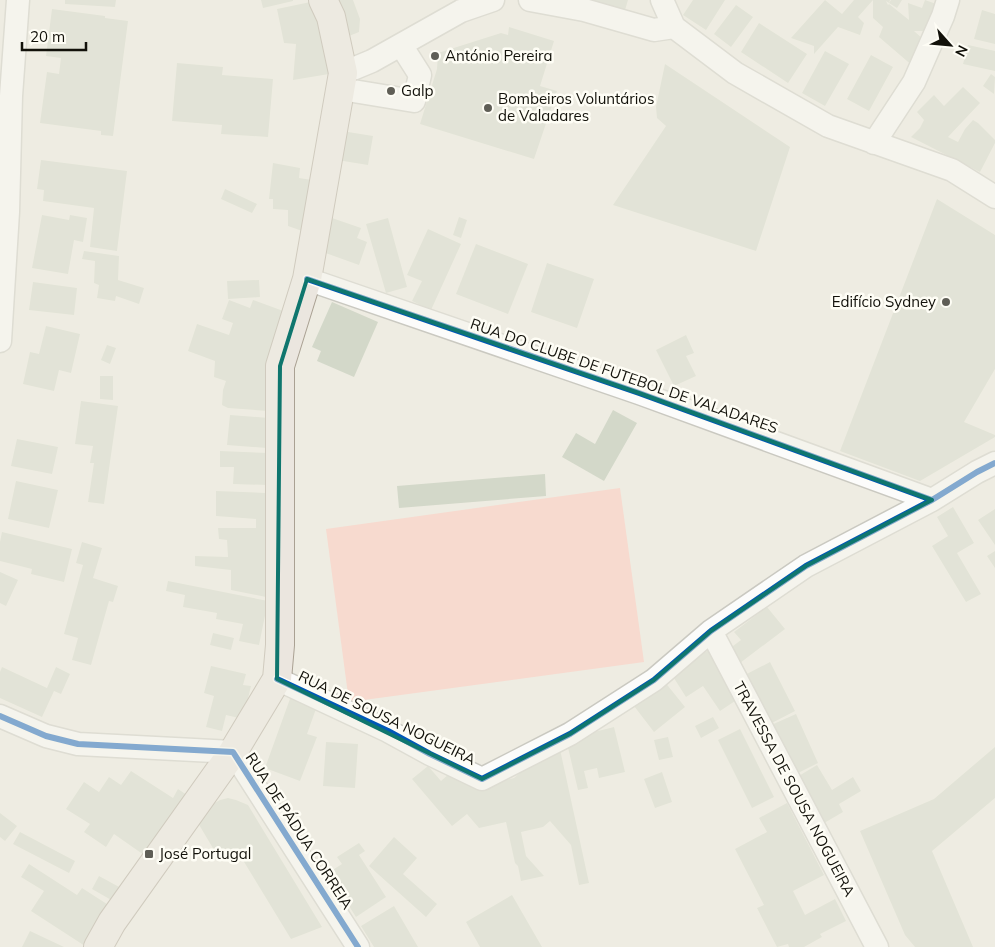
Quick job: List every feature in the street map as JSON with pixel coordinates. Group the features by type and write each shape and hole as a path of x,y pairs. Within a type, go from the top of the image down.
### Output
{"main road":[{"path":"98,947 112,922 233,752 277,679 280,645 280,366 307,280 342,81 331,16 323,0"}],"street":[{"path":"0,341 8,212 11,96 18,0"},
{"path":"342,81 401,45 459,6 493,0"},
{"path":"530,0 584,10 654,30 674,27"},
{"path":"662,0 674,27 735,72 794,107 828,126 952,170 995,197"},
{"path":"874,143 914,82 943,16 948,0"},
{"path":"342,81 414,101 420,75 401,45"},
{"name":"RUA DO CLUBE DE FUTEBOL DE VALADARES","path":"307,280 639,393 932,500"},
{"name":"RUA DE SOUSA NOGUEIRA","path":"277,679 388,731 482,779 570,734 616,705 654,680 711,631 806,566 932,500 995,463"},
{"name":"TRAVESSA DE SOUSA NOGUEIRA","path":"711,631 877,947"},
{"name":"RUA DE PÁDUA CORREIA","path":"0,716 46,736 78,744 233,752 358,947"}],"highlighted area":[{"path":"307,279 639,393 932,500 806,566 711,631 654,680 570,734 482,779 277,679 280,366"}],"shaded area":[{"path":"620,488 644,662 349,702 326,529"}],"building":[{"path":"65,0 116,0 115,7 65,4"},
{"path":"261,0 293,0 293,1 263,8"},
{"path":"320,0 331,46 329,74 293,80 296,44 284,43 277,9"},
{"path":"336,0 353,0 360,19 359,32 349,36"},
{"path":"595,0 628,0 623,17 593,7"},
{"path":"693,0 725,0 706,30 683,15"},
{"path":"825,0 842,14 854,0 873,0 858,17 864,23 860,35 838,27 814,54 814,46 791,38"},
{"path":"873,0 890,0 889,3 886,1 888,5 909,20 908,3 922,8 925,0 942,6 934,31 914,31 923,39 914,67 879,37 883,27 873,18"},
{"path":"891,0 902,0 897,8 889,3"},
{"path":"736,5 753,17 731,47 714,34"},
{"path":"52,9 128,21 113,136 101,135 101,131 40,123 47,72 59,74 61,58 46,56"},
{"path":"982,10 995,14 995,44 974,39"},
{"path":"759,23 807,54 788,83 741,52"},
{"name":"Bombeiros Voluntários de Valadares","path":"509,27 554,41 540,86 557,91 534,159 420,124 437,69 438,53 501,33 508,35"},
{"path":"968,45 995,51 995,71 963,64"},
{"path":"825,51 849,64 825,106 802,93"},
{"path":"871,55 893,67 869,111 847,99"},
{"path":"177,63 223,67 222,75 273,79 268,137 221,134 222,125 172,121"},
{"path":"665,64 790,147 756,251 613,205 666,126 657,118 656,107"},
{"path":"991,74 995,77 994,94 983,86"},
{"path":"963,87 980,103 948,137 958,142 965,129 973,120 995,140 980,172 911,137 920,128 924,120 917,112 934,95 944,106"},
{"path":"342,131 373,136 368,165 337,160"},
{"path":"41,160 127,171 117,251 90,247 94,208 43,201 44,190 37,189"},
{"path":"273,163 300,168 299,178 312,180 308,233 288,226 288,210 273,209 273,199 269,199"},
{"path":"225,189 257,204 252,213 221,199"},
{"name":"Edifício Sydney","path":"937,199 995,235 995,369 964,422 995,435 995,437 920,481 840,451"},
{"path":"42,215 69,220 70,215 87,218 83,242 74,240 68,274 32,268"},
{"path":"459,217 467,220 461,238 453,235"},
{"path":"332,218 361,228 357,238 367,242 359,265 320,251"},
{"path":"388,218 407,287 386,293 366,224"},
{"path":"428,229 461,244 431,310 412,301 422,281 407,275"},
{"path":"476,244 528,264 508,314 456,294"},
{"path":"84,251 119,256 118,280 144,288 139,304 116,296 115,301 97,298 99,285 94,283 95,261 82,259"},
{"path":"547,263 594,279 577,328 531,312"},
{"path":"259,280 260,297 228,299 227,281"},
{"path":"33,282 77,288 74,315 29,310"},
{"path":"229,300 250,308 253,300 286,312 268,411 228,408 222,405 226,381 214,377 215,361 188,351 197,324 229,335 233,323 222,319"},
{"path":"332,302 378,322 354,377 317,361 321,351 312,347"},
{"path":"46,326 80,334 71,373 59,370 54,391 23,384 30,352 39,354"},
{"path":"686,335 694,353 686,356 696,376 674,386 656,350"},
{"path":"107,345 116,348 110,364 101,360"},
{"path":"100,376 113,376 113,400 100,399"},
{"path":"81,401 118,406 104,504 88,502 94,463 90,463 93,446 75,444"},
{"path":"613,410 637,423 604,481 562,457 576,433 595,444"},
{"path":"230,415 269,418 267,448 227,445"},
{"path":"17,439 58,447 52,474 11,466"},
{"path":"220,451 269,453 268,485 233,484 234,467 220,467"},
{"path":"545,474 546,496 399,508 397,486"},
{"path":"16,481 58,490 49,528 8,519"},
{"path":"216,491 266,493 268,528 266,597 231,590 231,570 195,566 195,556 228,557 227,540 219,539 218,528 256,528 256,519 216,516"},
{"path":"953,507 974,543 957,553 981,594 966,602 932,546 948,536 937,517"},
{"path":"995,509 995,545 978,520"},
{"path":"2,532 72,549 64,582 31,574 32,569 0,561"},
{"path":"82,542 102,548 93,578 118,586 113,602 109,601 91,665 72,660 78,638 64,634 83,565 76,563"},
{"path":"995,551 995,568 987,556"},
{"path":"0,572 18,580 6,606 0,603"},
{"path":"168,581 268,601 259,645 239,641 243,624 216,619 217,613 183,607 185,595 166,591"},
{"path":"767,607 785,629 740,663 729,649 741,640 734,632"},
{"path":"213,633 234,638 231,650 210,645"},
{"path":"710,649 741,697 720,711 703,686 686,697 672,675"},
{"path":"770,662 795,711 768,725 743,676"},
{"path":"211,666 246,674 243,685 251,686 243,719 226,715 222,731 206,727 214,696 204,693"},
{"path":"2,667 47,688 56,667 70,674 61,694 54,691 42,717 0,698 0,672"},
{"path":"664,681 685,707 654,732 634,706"},
{"path":"291,696 317,706 307,734 317,737 300,781 265,768"},
{"path":"796,714 818,763 792,776 769,726"},
{"path":"713,717 719,728 701,738 695,726"},
{"path":"614,727 625,772 599,778 597,768 584,771 588,788 578,790 566,739"},
{"path":"740,729 774,797 752,808 718,740"},
{"path":"668,737 673,757 659,760 654,740"},
{"path":"558,740 589,883 579,885 571,845 550,821 543,827 521,832 526,856 544,876 521,881 506,822 479,828 467,814 452,826 412,779 428,766 441,781 458,766 475,787 514,778"},
{"path":"326,742 358,744 355,788 323,786"},
{"path":"995,747 995,798 932,851 973,947 915,947 905,935 860,831 934,799"},
{"path":"817,765 832,790 853,777 861,791 839,804 843,812 819,826 792,780"},
{"path":"131,771 173,798 178,789 187,795 144,855 114,834 106,847 84,832 90,824 66,809 84,782 99,792 109,777 121,785"},
{"path":"662,772 672,802 655,808 644,779"},
{"path":"228,798 248,805 322,927 291,939 238,852 220,860 198,823 209,806"},
{"path":"787,803 824,875 793,891 805,915 835,899 846,921 820,934 822,937 804,947 789,947 788,944 777,947 757,908 764,905 735,849 767,832 759,818"},
{"path":"0,813 17,826 5,841 0,837"},
{"path":"20,832 75,861 69,873 13,844"},
{"path":"394,837 417,858 403,874 437,904 426,917 369,866"},
{"path":"359,843 365,851 359,855 386,897 356,917 328,873 342,864 337,857"},
{"path":"29,864 77,895 82,888 110,906 85,946 31,911 44,891 21,877"},
{"path":"99,876 121,888 113,901 92,889"},
{"path":"512,895 542,947 480,947 466,922"},
{"path":"394,906 418,947 374,947 361,926"},
{"path":"30,931 64,947 22,947"}],"cycle path":[{"path":"307,279 639,393 932,500"},
{"path":"277,679 388,731 482,779 570,734 654,680 711,631 806,566 932,500 995,463"},
{"path":"0,716 46,736 78,744 233,752 358,947"}],"place":[{"name":"António Pereira","path":"435,56"},
{"name":"Galp","path":"391,91"},
{"name":"Bombeiros Voluntários de Valadares","path":"488,108"},
{"name":"Edifício Sydney","path":"946,302"},
{"name":"José Portugal","path":"149,854"}]}
